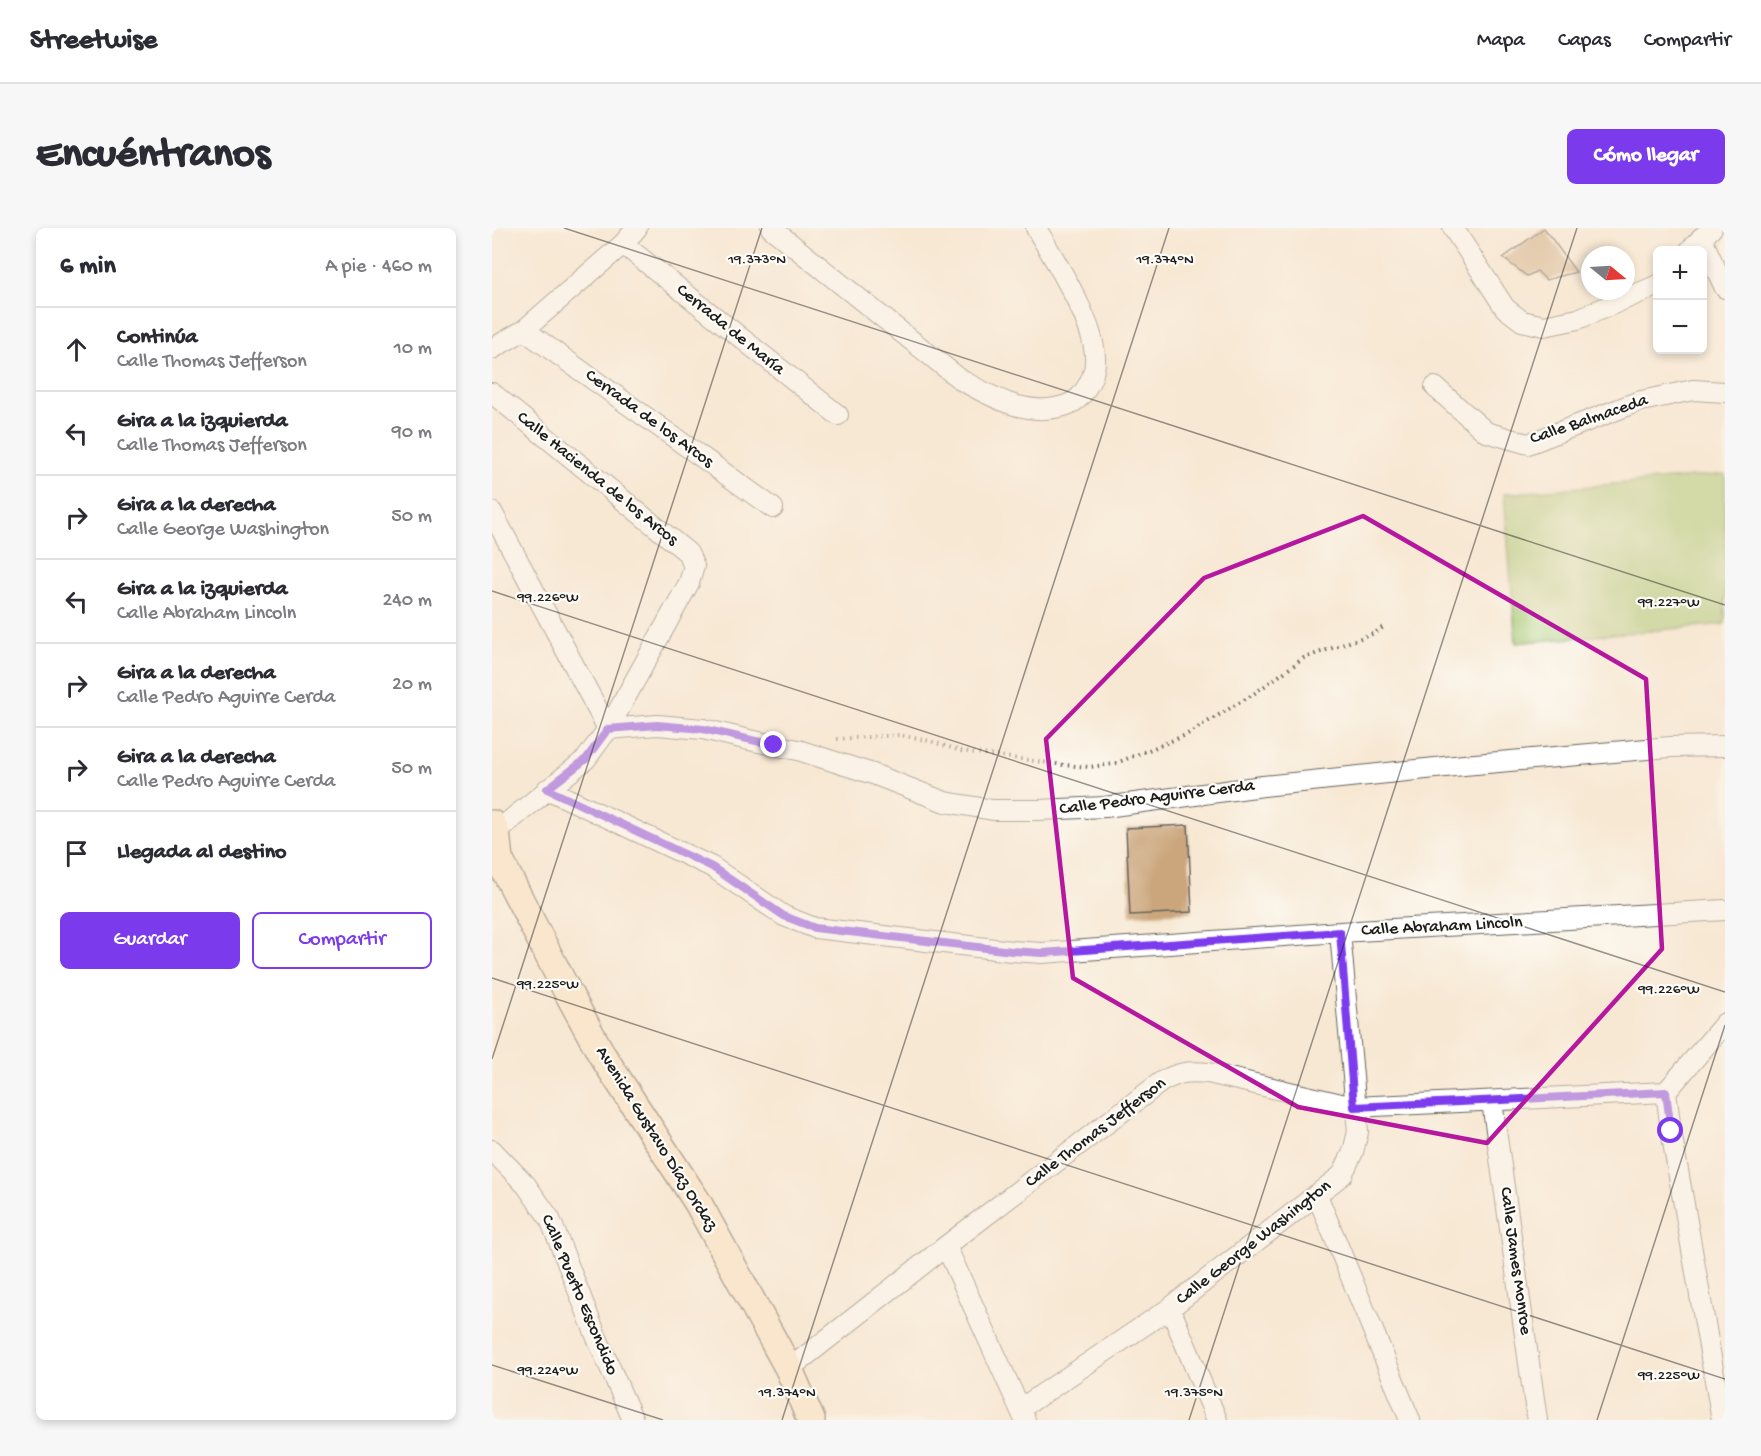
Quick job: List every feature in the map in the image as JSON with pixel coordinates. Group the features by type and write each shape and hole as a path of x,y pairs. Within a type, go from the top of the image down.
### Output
{"street":[{"path":"492,349 524,330 623,244 638,228"},
{"path":"771,228 961,380 990,396 1015,406 1043,410 1064,407 1080,398 1093,378 1095,356 1089,330 1073,294 1036,228"},
{"path":"1453,228 1505,308 1522,321 1544,326 1578,319 1653,287"},
{"path":"1701,239 1725,288"},
{"name":"Cerrada de María","path":"623,244 838,415"},
{"name":"Cerrada de los Arcos","path":"524,330 773,508"},
{"name":"Calle Balmaceda","path":"1435,387 1486,432 1528,444 1637,402 1693,390 1725,392"},
{"name":"Calle Hacienda de los Arcos","path":"492,393 688,553 694,566 689,583 608,729"},
{"path":"492,512 608,729 586,759 547,789 494,841"},
{"name":"Calle Pedro Aguirre Cerda","path":"608,729 657,725 703,729 798,750 873,774 945,802 993,810 1105,807 1263,786 1464,765 1670,747 1725,746"},
{"name":"Calle Abraham Lincoln","path":"547,789 712,867 784,916 815,928 1012,951 1042,953 1340,932 1725,910"},
{"name":"Avenida Gustavo Díaz Ordaz","path":"494,841 566,989 602,1054 698,1203 789,1369 812,1420"},
{"name":"Calle George Washington","path":"1023,1414 1170,1308 1342,1175 1353,1152 1358,1132 1340,932"},
{"path":"1722,1420 1666,1092 1725,1023"},
{"name":"Calle Thomas Jefferson","path":"789,1369 946,1246 1174,1074 1190,1071 1208,1073 1354,1107 1666,1092"},
{"name":"Calle James Monroe","path":"1492,1102 1537,1420"},
{"name":"Calle Puerto Escondido","path":"492,1150 526,1185 550,1219 597,1338 633,1420"},
{"path":"1317,1195 1410,1420"},
{"path":"946,1246 1023,1414"},
{"path":"1170,1308 1217,1420"}],"path":[{"path":"829,740 899,735 930,741 961,751 1064,765 1089,767 1114,764 1186,735 1304,658 1375,633 1386,625"}],"highlighted area":[{"path":"1363,516 1646,679 1662,949 1487,1143 1298,1107 1073,978 1046,739 1204,578"}],"green space":[{"path":"1725,474 1725,624 1516,643 1504,494"}],"building":[{"path":"1544,228 1576,272 1546,280 1537,271 1527,276 1503,258"},
{"path":"1188,825 1192,912 1130,915 1126,828"}],"route":[{"path":"774,745 703,729 657,725 608,729 586,759 547,789 712,867 784,916 815,928 1042,953 1340,932 1354,1107 1666,1092 1671,1131"}]}
